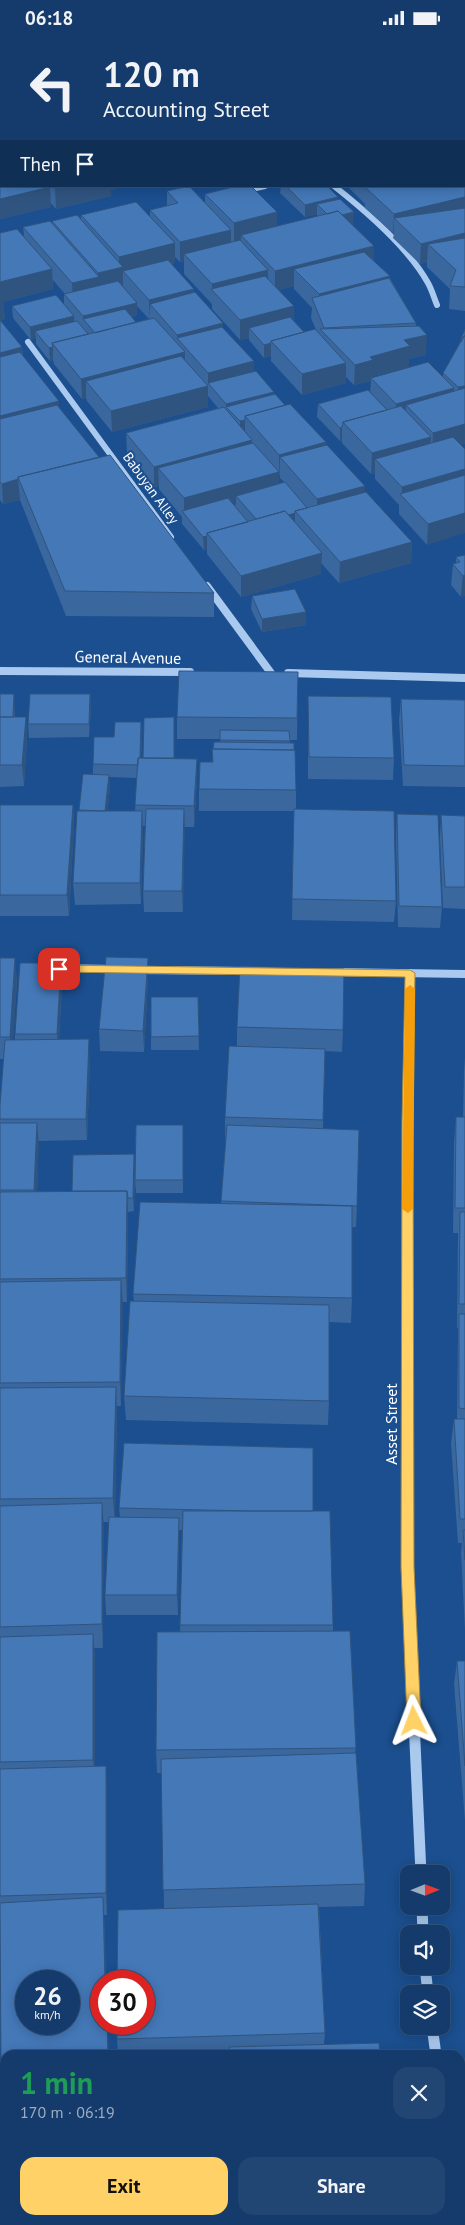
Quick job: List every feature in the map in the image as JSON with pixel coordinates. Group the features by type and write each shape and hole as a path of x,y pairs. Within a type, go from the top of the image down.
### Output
{"street":[{"path":"231,194 261,187"},
{"path":"335,187 399,246 427,281 436,305"},
{"name":"Babuyan Alley","path":"28,341 178,547"},
{"path":"202,578 271,673"},
{"name":"General Avenue","path":"0,671 203,672"},
{"path":"261,673 465,678"},
{"path":"39,968 264,971"},
{"path":"322,972 465,974"},
{"name":"Asset Street","path":"410,973 407,1567 421,1865"},
{"path":"433,2035 435,2050"}],"building":[{"path":"0,187 50,187 0,199"},
{"path":"190,187 231,230 180,242 150,210 178,203 167,191"},
{"path":"233,187 252,187 277,212 234,223 205,194"},
{"path":"287,187 328,187 338,197 305,205"},
{"path":"465,187 465,197 394,214 366,188"},
{"path":"340,199 354,212 342,215 338,211 327,214 317,204"},
{"path":"136,202 175,243 119,257 81,215"},
{"path":"465,208 465,233 421,244 394,218"},
{"path":"338,211 374,246 275,271 241,235"},
{"path":"77,215 123,267 98,273 52,221"},
{"path":"50,221 99,277 72,283 23,227"},
{"path":"17,229 52,269 0,282 0,233"},
{"path":"465,238 465,287 450,286 456,270 428,244"},
{"path":"240,240 268,270 212,284 184,254"},
{"path":"364,252 390,276 319,294 294,269"},
{"path":"168,260 194,289 149,300 123,271"},
{"path":"265,276 294,306 240,320 211,289"},
{"path":"389,278 416,323 324,328 312,298"},
{"path":"118,281 137,303 83,316 64,294"},
{"path":"195,292 223,323 177,335 150,304"},
{"path":"56,295 74,316 30,327 12,306"},
{"path":"125,309 136,322 95,333 83,319"},
{"path":"290,317 304,332 271,341 271,343 264,345 249,328"},
{"path":"154,318 185,352 81,379 52,343"},
{"path":"0,320 22,347 0,353"},
{"path":"77,321 88,334 52,343 53,347 49,348 35,331"},
{"path":"419,326 427,335 404,340 410,346 370,357 373,360 355,365 320,329"},
{"path":"222,327 254,361 208,373 177,338"},
{"path":"315,329 346,363 302,374 271,341"},
{"path":"465,329 465,336 460,342"},
{"path":"464,336 465,386 458,387 443,373"},
{"path":"20,352 59,401 0,416 0,357"},
{"path":"181,356 208,386 111,411 86,381"},
{"path":"428,362 454,388 396,404 371,378"},
{"path":"256,371 274,392 226,404 208,383"},
{"path":"465,388 465,424 433,433 406,405"},
{"path":"368,390 387,410 343,422 340,428 318,404"},
{"path":"275,394 285,405 245,416 245,420 240,421 226,407"},
{"path":"290,404 326,442 279,455 245,416"},
{"path":"57,405 99,457 18,477 18,479 2,484 0,482 0,419"},
{"path":"401,406 431,437 372,453 343,422"},
{"path":"224,407 252,440 154,467 126,433"},
{"path":"453,437 465,449 465,469 402,487 375,459"},
{"path":"253,443 279,472 184,498 158,468"},
{"path":"327,445 365,486 317,499 280,457"},
{"path":"110,455 214,593 65,591 18,477"},
{"path":"465,475 465,513 428,524 400,494"},
{"path":"285,482 307,508 295,511 295,513 289,515 285,511 256,519 236,496"},
{"path":"366,492 412,542 340,562 295,511"},
{"path":"228,498 248,522 207,533 207,536 203,537 182,511"},
{"path":"285,511 322,553 241,576 207,533"},
{"path":"465,555 465,575 463,576 453,564 460,562 456,557"},
{"path":"295,589 306,612 262,619 252,596"},
{"path":"179,671 298,672 297,718 177,717"},
{"path":"0,694 14,694 13,717 0,717"},
{"path":"30,694 90,694 89,724 28,724"},
{"path":"308,696 391,697 394,758 309,757"},
{"path":"401,699 465,700 465,766 404,765"},
{"path":"0,717 26,717 22,765 0,765"},
{"path":"174,717 174,758 143,758 144,718"},
{"path":"115,722 141,722 140,758 138,758 138,765 93,764 94,737 114,737"},
{"path":"220,730 289,731 290,741 220,740"},
{"path":"214,742 294,743 294,750 213,749"},
{"path":"212,749 295,750 296,790 199,789 200,762 213,762"},
{"path":"138,758 197,759 194,806 135,805"},
{"path":"83,774 109,775 105,811 79,810"},
{"path":"0,805 73,805 67,895 0,895"},
{"path":"146,809 184,809 182,891 143,891"},
{"path":"294,809 394,811 396,901 292,899"},
{"path":"77,811 142,811 140,883 73,883"},
{"path":"397,814 438,815 442,907 399,906"},
{"path":"441,815 465,816 465,887 445,887"},
{"path":"106,957 148,958 143,1031 99,1029"},
{"path":"0,958 15,958 10,1037 0,1037"},
{"path":"20,963 61,963 57,1034 15,1034"},
{"path":"240,966 344,969 343,1030 237,1027"},
{"path":"151,997 198,997 199,1036 151,1037"},
{"path":"89,1039 86,1119 0,1119 5,1040"},
{"path":"229,1046 325,1049 323,1120 225,1117"},
{"path":"456,1117 465,1117 465,1208 455,1208"},
{"path":"0,1123 37,1123 34,1190 0,1190"},
{"path":"136,1125 183,1125 183,1180 135,1180"},
{"path":"227,1125 359,1130 357,1206 221,1201"},
{"path":"134,1154 133,1198 128,1198 127,1191 72,1191 73,1155"},
{"path":"127,1191 126,1278 0,1279 0,1192"},
{"path":"140,1202 352,1206 352,1298 133,1294"},
{"path":"460,1212 465,1212 465,1304 459,1304"},
{"path":"121,1280 120,1382 0,1383 0,1282"},
{"path":"130,1301 329,1305 329,1401 124,1396"},
{"path":"459,1314 465,1314 465,1409 459,1408"},
{"path":"116,1387 113,1498 0,1499 0,1388"},
{"path":"454,1419 465,1419 465,1519 460,1519"},
{"path":"124,1443 313,1448 313,1511 119,1508"},
{"path":"102,1503 102,1624 0,1627 0,1506"},
{"path":"183,1511 330,1511 333,1625 180,1625"},
{"path":"109,1517 179,1518 177,1595 105,1595"},
{"path":"463,1530 465,1530 465,1560"},
{"path":"350,1631 356,1748 156,1750 157,1632"},
{"path":"93,1634 93,1760 0,1762 0,1637"},
{"path":"457,1661 465,1661 465,1766"},
{"path":"356,1753 365,1884 163,1890 161,1759"},
{"path":"106,1766 106,1893 0,1896 0,1769"},
{"path":"103,1897 105,1970 90,1970 90,2035 107,2035 108,2050 1,2050 0,1903"},
{"path":"318,1904 325,2033 117,2039 117,2035 155,2035 155,1970 117,1970 118,1910"},
{"path":"379,2043 380,2050 229,2050 229,2047"}],"slow traffic":[{"path":"408,1209 410,989"}],"route":[{"path":"59,969 410,973 407,1567 414,1721"}]}
